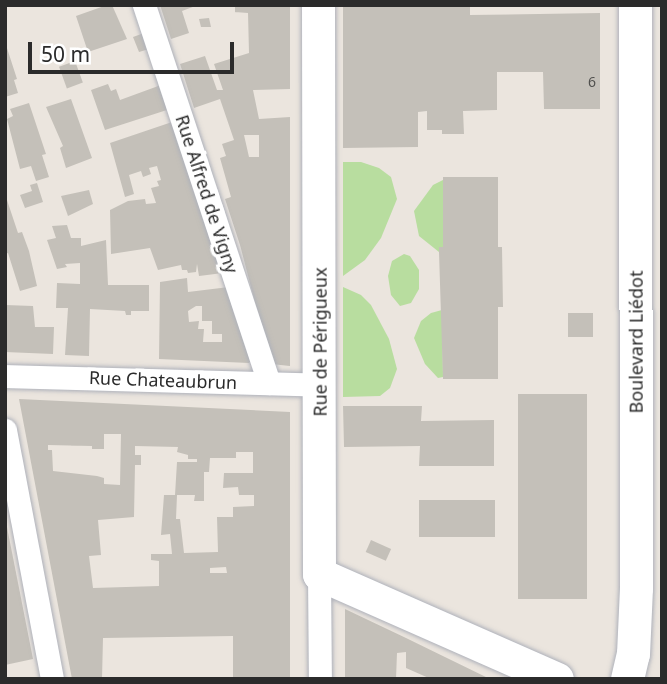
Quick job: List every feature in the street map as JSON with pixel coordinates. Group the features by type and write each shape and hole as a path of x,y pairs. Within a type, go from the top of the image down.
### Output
{"main road":[{"name":"Rue de Périgueux","path":"318,5 319,574"},
{"name":"Boulevard Liédot","path":"627,679 633,654 636,587 635,5"},
{"path":"319,574 557,679"}],"street":[{"name":"Rue Alfred de Vigny","path":"144,5 269,383"},
{"name":"Rue Chateaubrun","path":"5,376 320,385"},
{"path":"5,430 52,679"},
{"name":"Rue de Périgueux","path":"319,574 320,679"}],"green space":[{"path":"343,162 361,162 379,168 391,177 397,199 381,238 365,260 343,276"},
{"path":"443,180 443,247 439,252 419,236 414,211 433,185"},
{"path":"404,254 410,256 419,270 419,289 411,303 400,306 391,295 388,276 392,261"},
{"path":"343,287 361,295 371,305 389,339 397,369 390,388 380,396 343,397"},
{"path":"442,310 443,377 438,378 425,364 414,338 421,321 431,313"}],"building":[{"path":"112,5 127,39 88,52 76,16"},
{"path":"160,5 198,5 182,11 189,33 171,39"},
{"path":"235,5 290,5 290,89 253,90 259,119 290,117 290,366 271,364 225,199 231,197 220,158 226,156 222,144 234,140 220,99 194,108 180,64 205,56 217,90 223,90 214,64 249,53 248,13 235,12","holes":["244,135 259,135 259,157 249,157"]},
{"path":"343,5 470,5 470,15 600,13 600,109 544,109 543,72 497,72 497,110 463,111 464,134 442,134 442,130 427,130 427,111 418,112 418,147 343,148"},
{"path":"209,18 211,27 201,27 199,19"},
{"path":"144,33 149,49 139,52 133,37"},
{"path":"6,45 17,79 14,80 18,93 5,97"},
{"path":"75,61 83,83 67,88 59,67"},
{"path":"108,84 111,91 116,89 120,100 161,85 170,109 105,130 91,90"},
{"path":"71,99 92,158 66,168 60,148 63,146 46,107"},
{"path":"29,103 46,154 42,155 49,177 36,181 31,166 20,169 7,119 13,116 10,109"},
{"path":"172,122 223,273 199,276 197,264 196,272 188,273 187,270 182,270 181,265 158,270 150,248 111,254 110,210 128,201 145,199 146,204 156,203 151,188 159,186 157,181 161,180 157,166 149,168 151,174 143,177 141,171 129,175 134,194 125,197 110,143"},
{"path":"443,177 498,177 498,247 502,247 503,307 498,307 498,379 443,379 439,247 443,247"},
{"path":"37,183 43,202 25,208 20,195 32,191 30,185"},
{"path":"89,190 93,204 68,216 61,196"},
{"path":"6,197 18,233 22,232 29,251 37,286 20,291 8,253 5,254"},
{"path":"67,225 71,238 81,238 81,246 106,240 108,285 149,285 149,311 131,311 131,315 126,315 125,311 90,309 89,356 65,355 68,308 56,308 57,283 80,284 80,263 65,264 67,267 57,269 47,240 56,238 52,226"},
{"path":"187,278 188,292 229,287 255,356 249,363 159,359 160,282","holes":["202,306 202,321 212,321 212,334 222,334 222,342 203,342 204,329 198,329 199,321 189,322 188,311"]},
{"path":"5,305 33,306 35,327 54,327 53,354 5,352"},
{"path":"568,313 593,313 593,337 568,337"},
{"path":"518,394 587,394 587,599 518,599"},
{"path":"19,399 290,412 290,679 233,679 233,636 103,638 102,679 72,679","holes":["104,434 121,434 120,485 104,484 104,478 97,476 53,471 52,450 48,450 48,445 92,446 92,449 104,449","135,446 178,447 177,452 188,455 188,459 197,459 197,462 177,462 175,495 164,495 161,535 170,534 172,554 151,554 151,560 159,561 159,586 93,588 89,556 101,555 98,520 134,517 135,465 141,465 141,455 135,455","236,452 253,452 253,473 224,473 223,488 238,487 239,495 254,495 254,506 233,507 233,517 217,517 218,552 184,553 180,519 176,519 177,495 195,495 194,501 204,501 204,472 209,472 210,458 236,458","226,567 227,573 210,573 210,568"]},
{"path":"343,406 422,406 421,421 494,420 494,466 419,466 420,446 344,447"},
{"path":"419,500 495,500 495,537 419,537"},
{"path":"5,517 33,659 5,665"},
{"path":"371,540 391,549 386,561 366,552"},
{"path":"345,609 490,679 431,679 406,668 406,652 397,653 396,679 345,679"}]}
